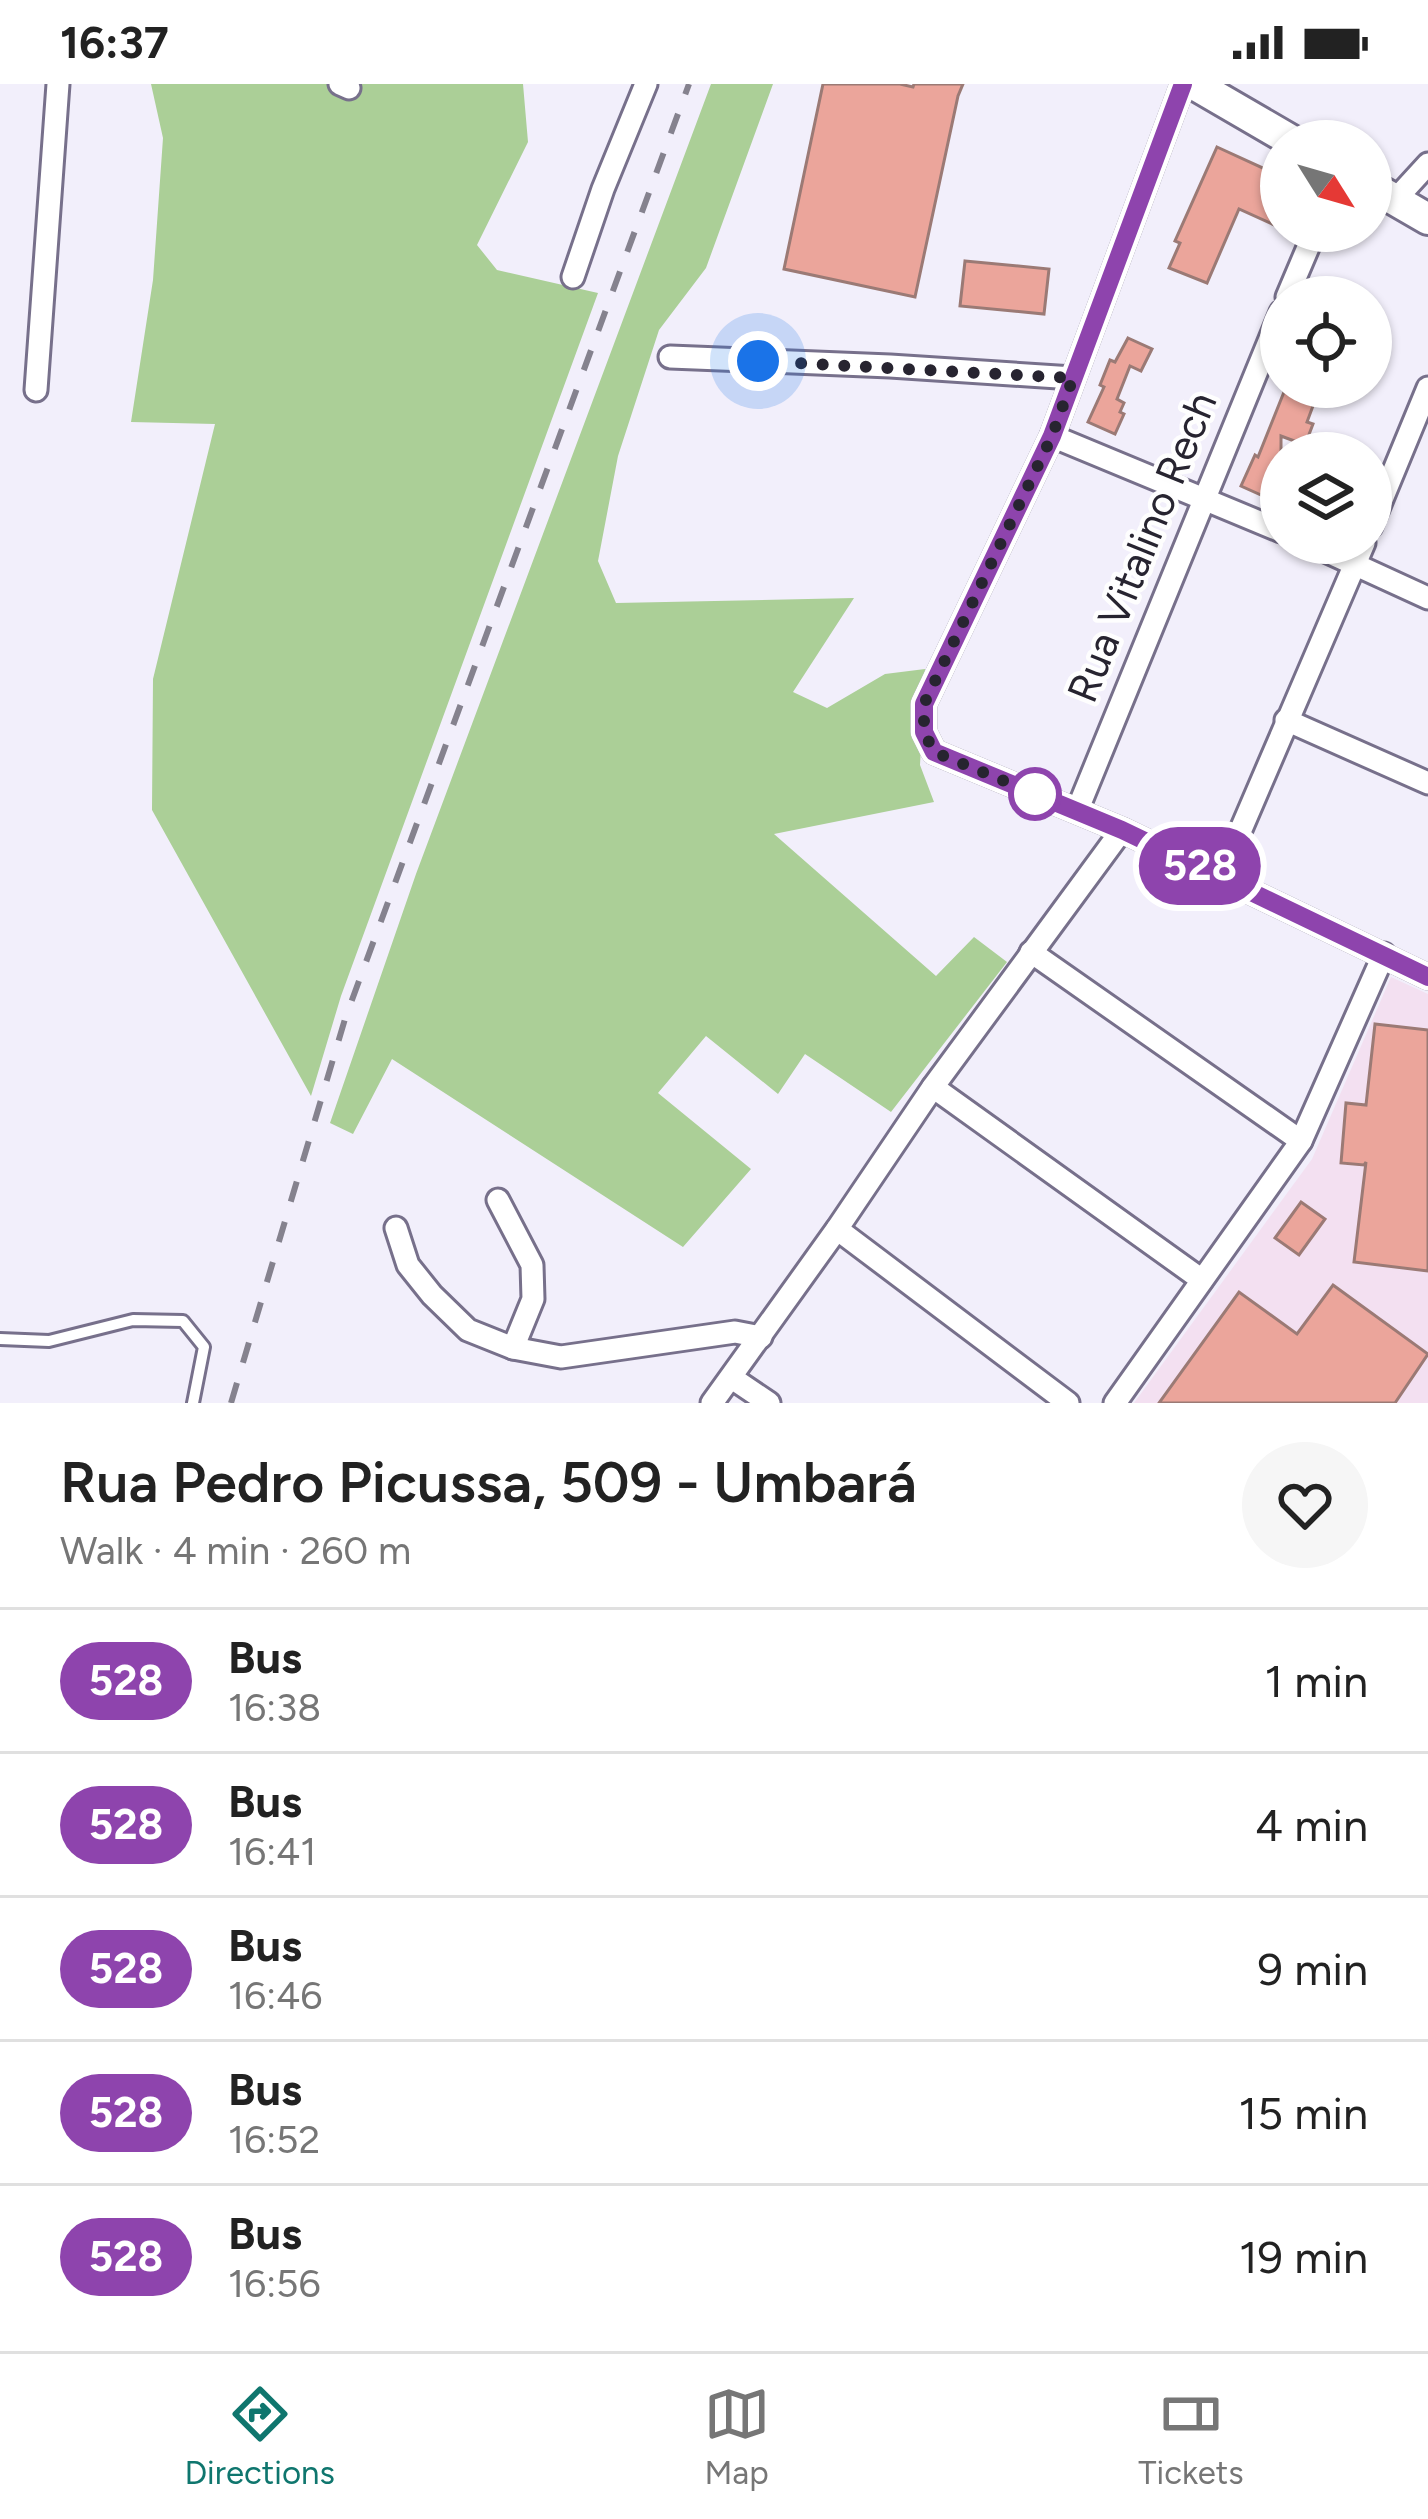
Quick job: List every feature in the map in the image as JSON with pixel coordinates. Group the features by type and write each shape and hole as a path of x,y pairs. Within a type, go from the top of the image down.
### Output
{"street":[{"path":"36,390 58,84"},
{"path":"573,277 602,189 646,84"},
{"path":"1183,84 1052,436 924,704 924,732 934,752 1122,830 1428,976"},
{"path":"1194,84 1260,122"},
{"path":"1392,187 1428,164"},
{"path":"1392,198 1428,219"},
{"path":"670,357 1073,378"},
{"name":"Rua Vitalino Rech","path":"1077,811 1260,362"},
{"path":"1392,475 1428,388"},
{"path":"1052,436 1260,522"},
{"path":"1221,876 1355,564"},
{"path":"1375,564 1428,598"},
{"path":"1286,720 1428,783"},
{"path":"712,1403 933,1087 1122,830"},
{"path":"1031,952 1301,1141"},
{"path":"1115,1403 1301,1141 1384,954"},
{"path":"933,1087 1202,1280"},
{"path":"498,1200 532,1265 533,1299 513,1348"},
{"path":"396,1228 408,1265 432,1295 468,1330 513,1348 561,1357 735,1332 761,1337"},
{"path":"837,1229 1068,1403"},
{"path":"732,1378 769,1403"}],"lane":[{"path":"0,1339 49,1341 133,1320 184,1321 204,1347 193,1403"}],"shaded area":[{"path":"1391,977 1428,994 1428,1403 1134,1403 1312,1159"}],"green space":[{"path":"151,84 523,84 528,142 477,245 497,270 598,293 341,996 311,1096 152,810 153,679 215,424 131,422 153,280 163,138"},
{"path":"711,84 773,84 706,268 659,330 618,456 598,561 616,603 854,598 793,692 827,708 885,674 925,669 920,765 934,802 774,834 936,976 974,937 1007,962 891,1112 805,1054 778,1094 706,1036 658,1093 751,1169 683,1247 392,1059 353,1134 330,1123 416,874"}],"building":[{"path":"823,84 963,84 915,297 784,269"},
{"path":"1217,147 1260,167 1260,218 1239,209 1207,283 1169,268 1180,243 1175,241"},
{"path":"965,261 1049,269 1044,314 960,306"},
{"path":"1128,338 1152,349 1141,371 1130,366 1117,399 1124,403 1120,412 1124,414 1115,434 1088,422 1110,360 1115,362"},
{"path":"1278,408 1312,408 1307,422 1313,424 1310,432 1268,432"},
{"path":"1260,452 1260,495 1241,486 1255,455"},
{"path":"1375,1024 1428,1030 1428,1271 1354,1262 1366,1162 1341,1163 1346,1103 1366,1105"},
{"path":"1301,1202 1325,1219 1299,1255 1275,1238"},
{"path":"1333,1285 1428,1354 1395,1403 1159,1403 1239,1292 1297,1334"}],"railway":[{"path":"231,1403 345,1019 689,84"}],"bus line":[{"name":"528","path":"1183,84 1052,436 924,704 924,732 934,752 1122,830 1428,977"}],"route":[{"path":"758,361 1073,378 1052,436 924,704 924,732 934,752 1041,796 1035,794"}]}
